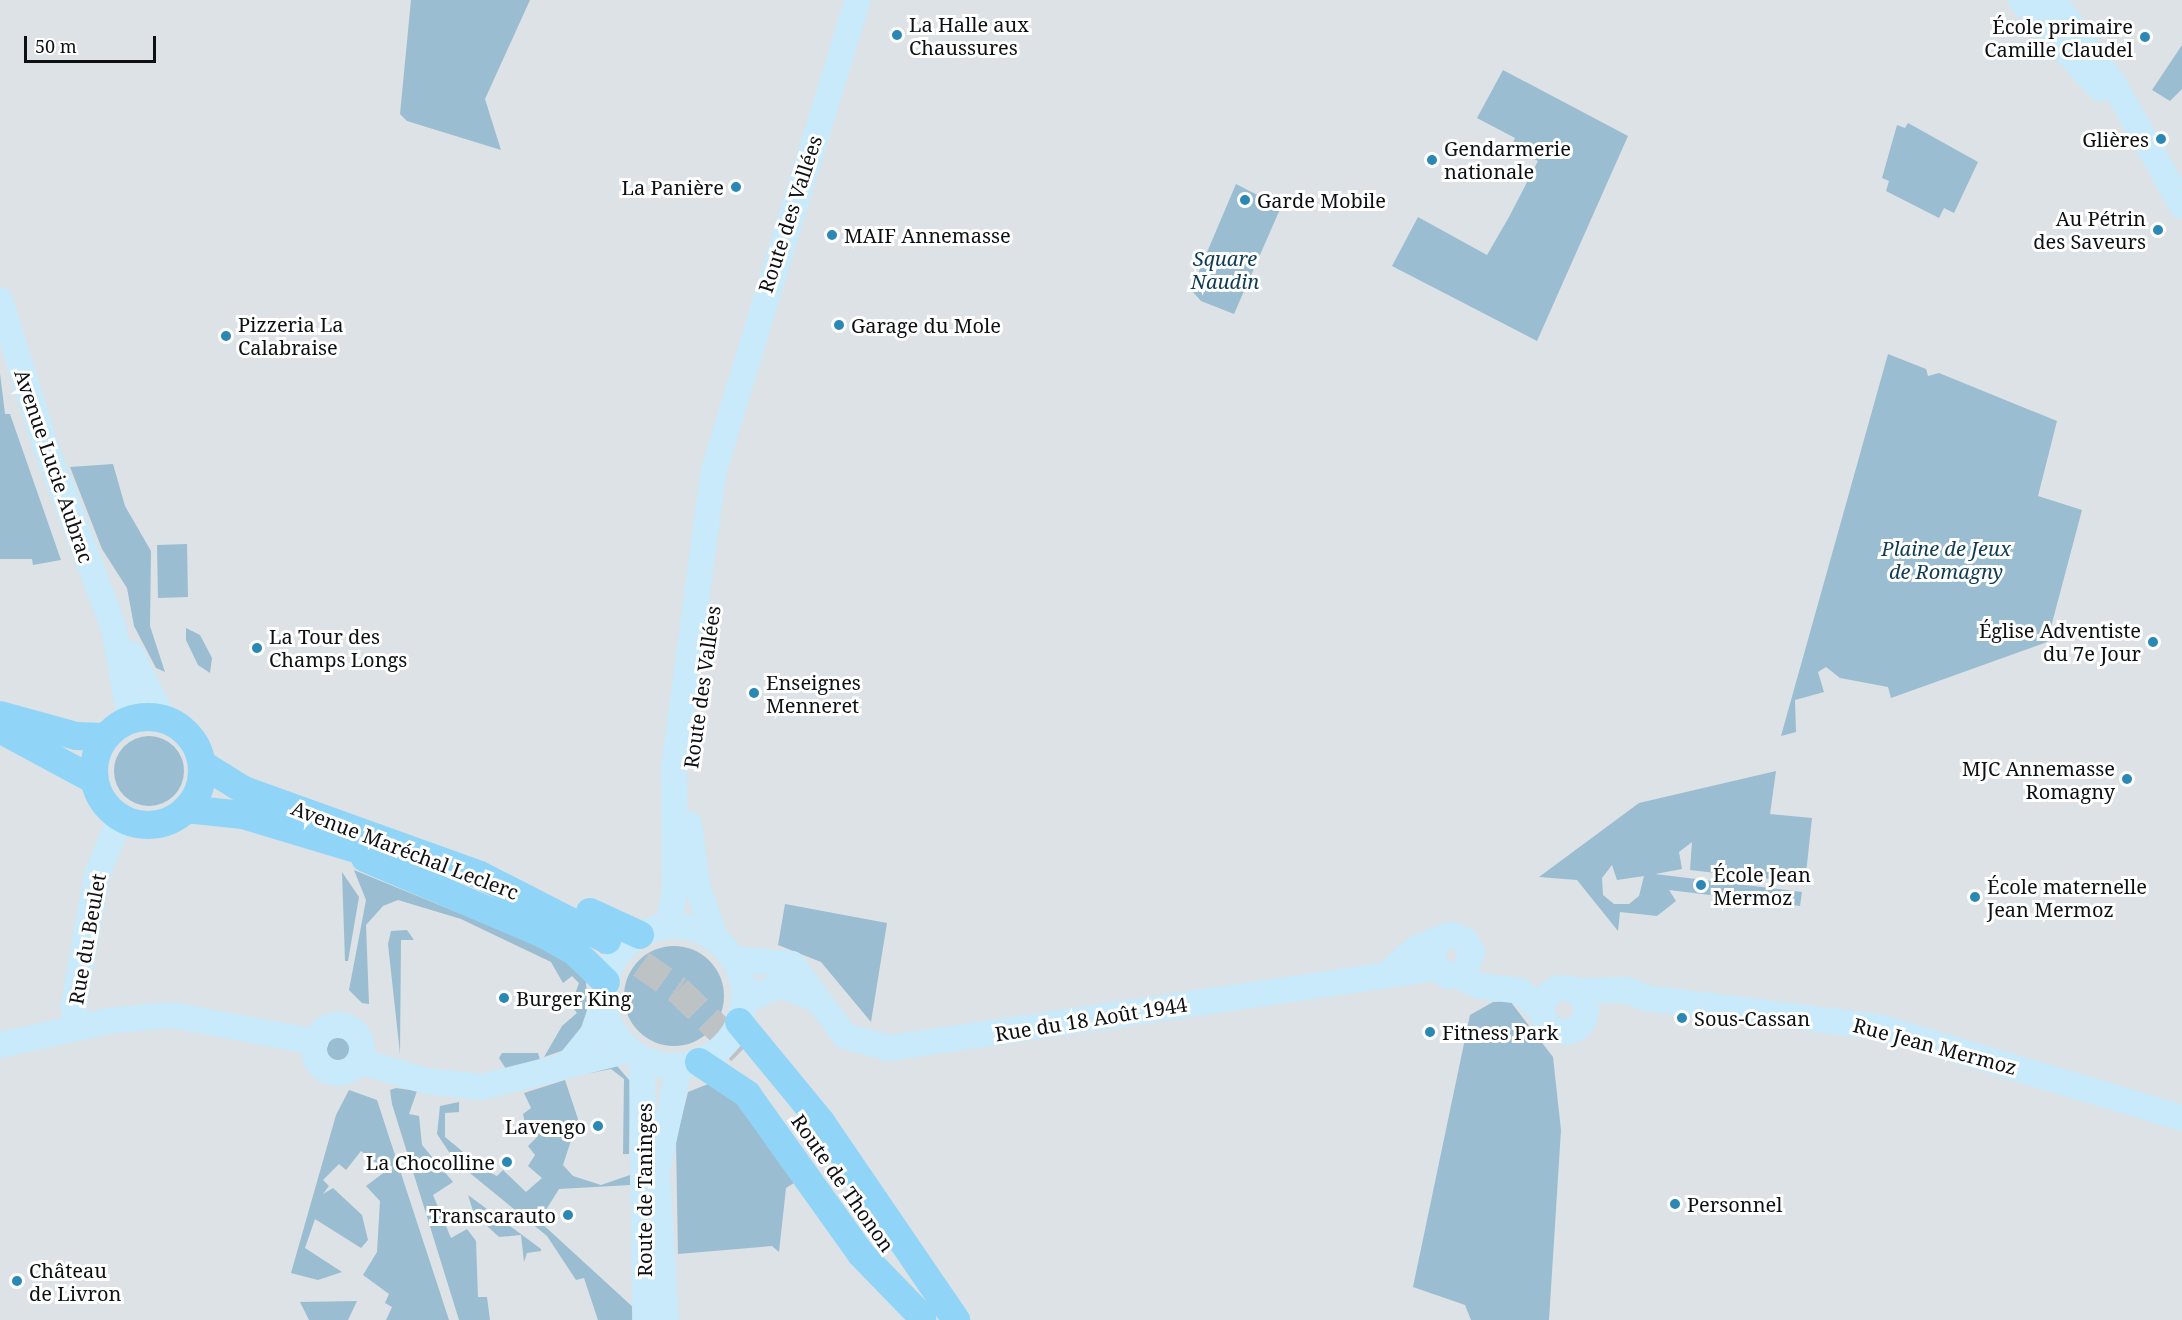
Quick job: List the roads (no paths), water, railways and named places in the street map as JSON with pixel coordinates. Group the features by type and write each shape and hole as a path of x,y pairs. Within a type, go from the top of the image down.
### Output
{"main road":[{"path":"0,715 76,736 105,737"},
{"path":"163,718 187,733 202,764 199,788 186,809 155,825 120,818 103,802 94,780 96,754 105,737 130,719 163,718"},
{"path":"0,730 94,780"},
{"name":"Avenue Maréchal Leclerc","path":"202,764 292,819"},
{"name":"Avenue Maréchal Leclerc","path":"186,809 292,819 345,836 487,891 603,946"},
{"path":"345,836 409,837 485,861 640,935"},
{"path":"345,836 543,934 574,952 605,991"},
{"path":"742,1012 821,1122 956,1320"},
{"name":"Route de Thonon","path":"737,1055 929,1319"},
{"path":"689,1064 747,1094 861,1254 929,1319"}],"street":[{"name":"Route des Vallées","path":"669,926 675,886 674,766 711,483 730,431 775,258 858,0"},
{"path":"2020,0 2052,29 2148,150"},
{"path":"2053,0 2109,75 2148,150 2182,206"},
{"name":"Avenue Lucie Aubrac","path":"0,300 52,464 114,629 163,718"},
{"name":"Route des Vallées","path":"716,940 697,885 688,795 727,498 730,431"},
{"name":"Avenue Lucie Aubrac","path":"114,629 130,719"},
{"name":"Rue du Beulet","path":"76,1028 74,1003 96,875 120,818"},
{"path":"569,1063 593,1033 605,991 622,950 640,935 669,926 693,929 716,940 733,959 742,1012"},
{"path":"1385,975 1417,948 1440,939 1463,938 1455,967"},
{"path":"1440,939 1432,953 1480,986 1520,991 1541,1010 1546,1024 1558,1032 1578,1028 1585,1016 1584,1002 1565,990 1541,1010"},
{"name":"Rue du 18 Août 1944","path":"733,959 792,964 845,1036 889,1048 1385,975 1455,967"},
{"name":"Rue Jean Mermoz","path":"1455,967 1501,973 1565,990 1614,989 1646,998 1889,1030 2182,1118"},
{"path":"360,1061 426,1082 471,1088 520,1082 569,1063 636,1054 689,1064 719,1050 742,1012 780,986 817,999"},
{"path":"605,991 614,1033 636,1054"},
{"name":"Rue Jean Mermoz","path":"1585,1016 1608,1004 1646,998"},
{"path":"0,1045 76,1028 179,1015 315,1042"},
{"path":"327,1027 349,1028 361,1040 360,1061 346,1072 329,1072 316,1061 315,1042 327,1027"},
{"name":"Route de Taninges","path":"636,1054 645,1320"},
{"name":"Route de Taninges","path":"666,1320 657,1171 689,1064"}],"tunnel":[{"path":"607,940 678,990 741,1051"}],"place":[{"name":"La Halle aux Chaussures","path":"897,35"},
{"name":"École primaire Camille Claudel","path":"2145,37"},
{"name":"Glières","path":"2161,139"},
{"name":"Gendarmerie nationale","path":"1432,160"},
{"name":"La Panière","path":"736,187"},
{"name":"Garde Mobile","path":"1245,200"},
{"name":"Au Pétrin des Saveurs","path":"2158,230"},
{"name":"MAIF Annemasse","path":"832,235"},
{"name":"Garage du Mole","path":"839,325"},
{"name":"Pizzeria La Calabraise","path":"226,336"},
{"name":"Église Adventiste du 7e Jour","path":"2153,642"},
{"name":"La Tour des Champs Longs","path":"257,648"},
{"name":"Enseignes Menneret","path":"754,693"},
{"name":"MJC Annemasse Romagny","path":"2127,779"},
{"name":"École Jean Mermoz","path":"1701,885"},
{"name":"École maternelle Jean Mermoz","path":"1975,897"},
{"name":"Burger King","path":"504,998"},
{"name":"Sous-Cassan","path":"1682,1018"},
{"name":"Fitness Park","path":"1430,1032"},
{"name":"Lavengo","path":"598,1126"},
{"name":"La Chocolline","path":"507,1162"},
{"name":"Personnel","path":"1675,1204"},
{"name":"Transcarauto","path":"568,1215"},
{"name":"Château de Livron","path":"17,1281"}],"park label":[{"name":"Square Naudin","path":"1225,270"},
{"name":"Plaine de Jeux de Romagny","path":"1946,560"}]}
